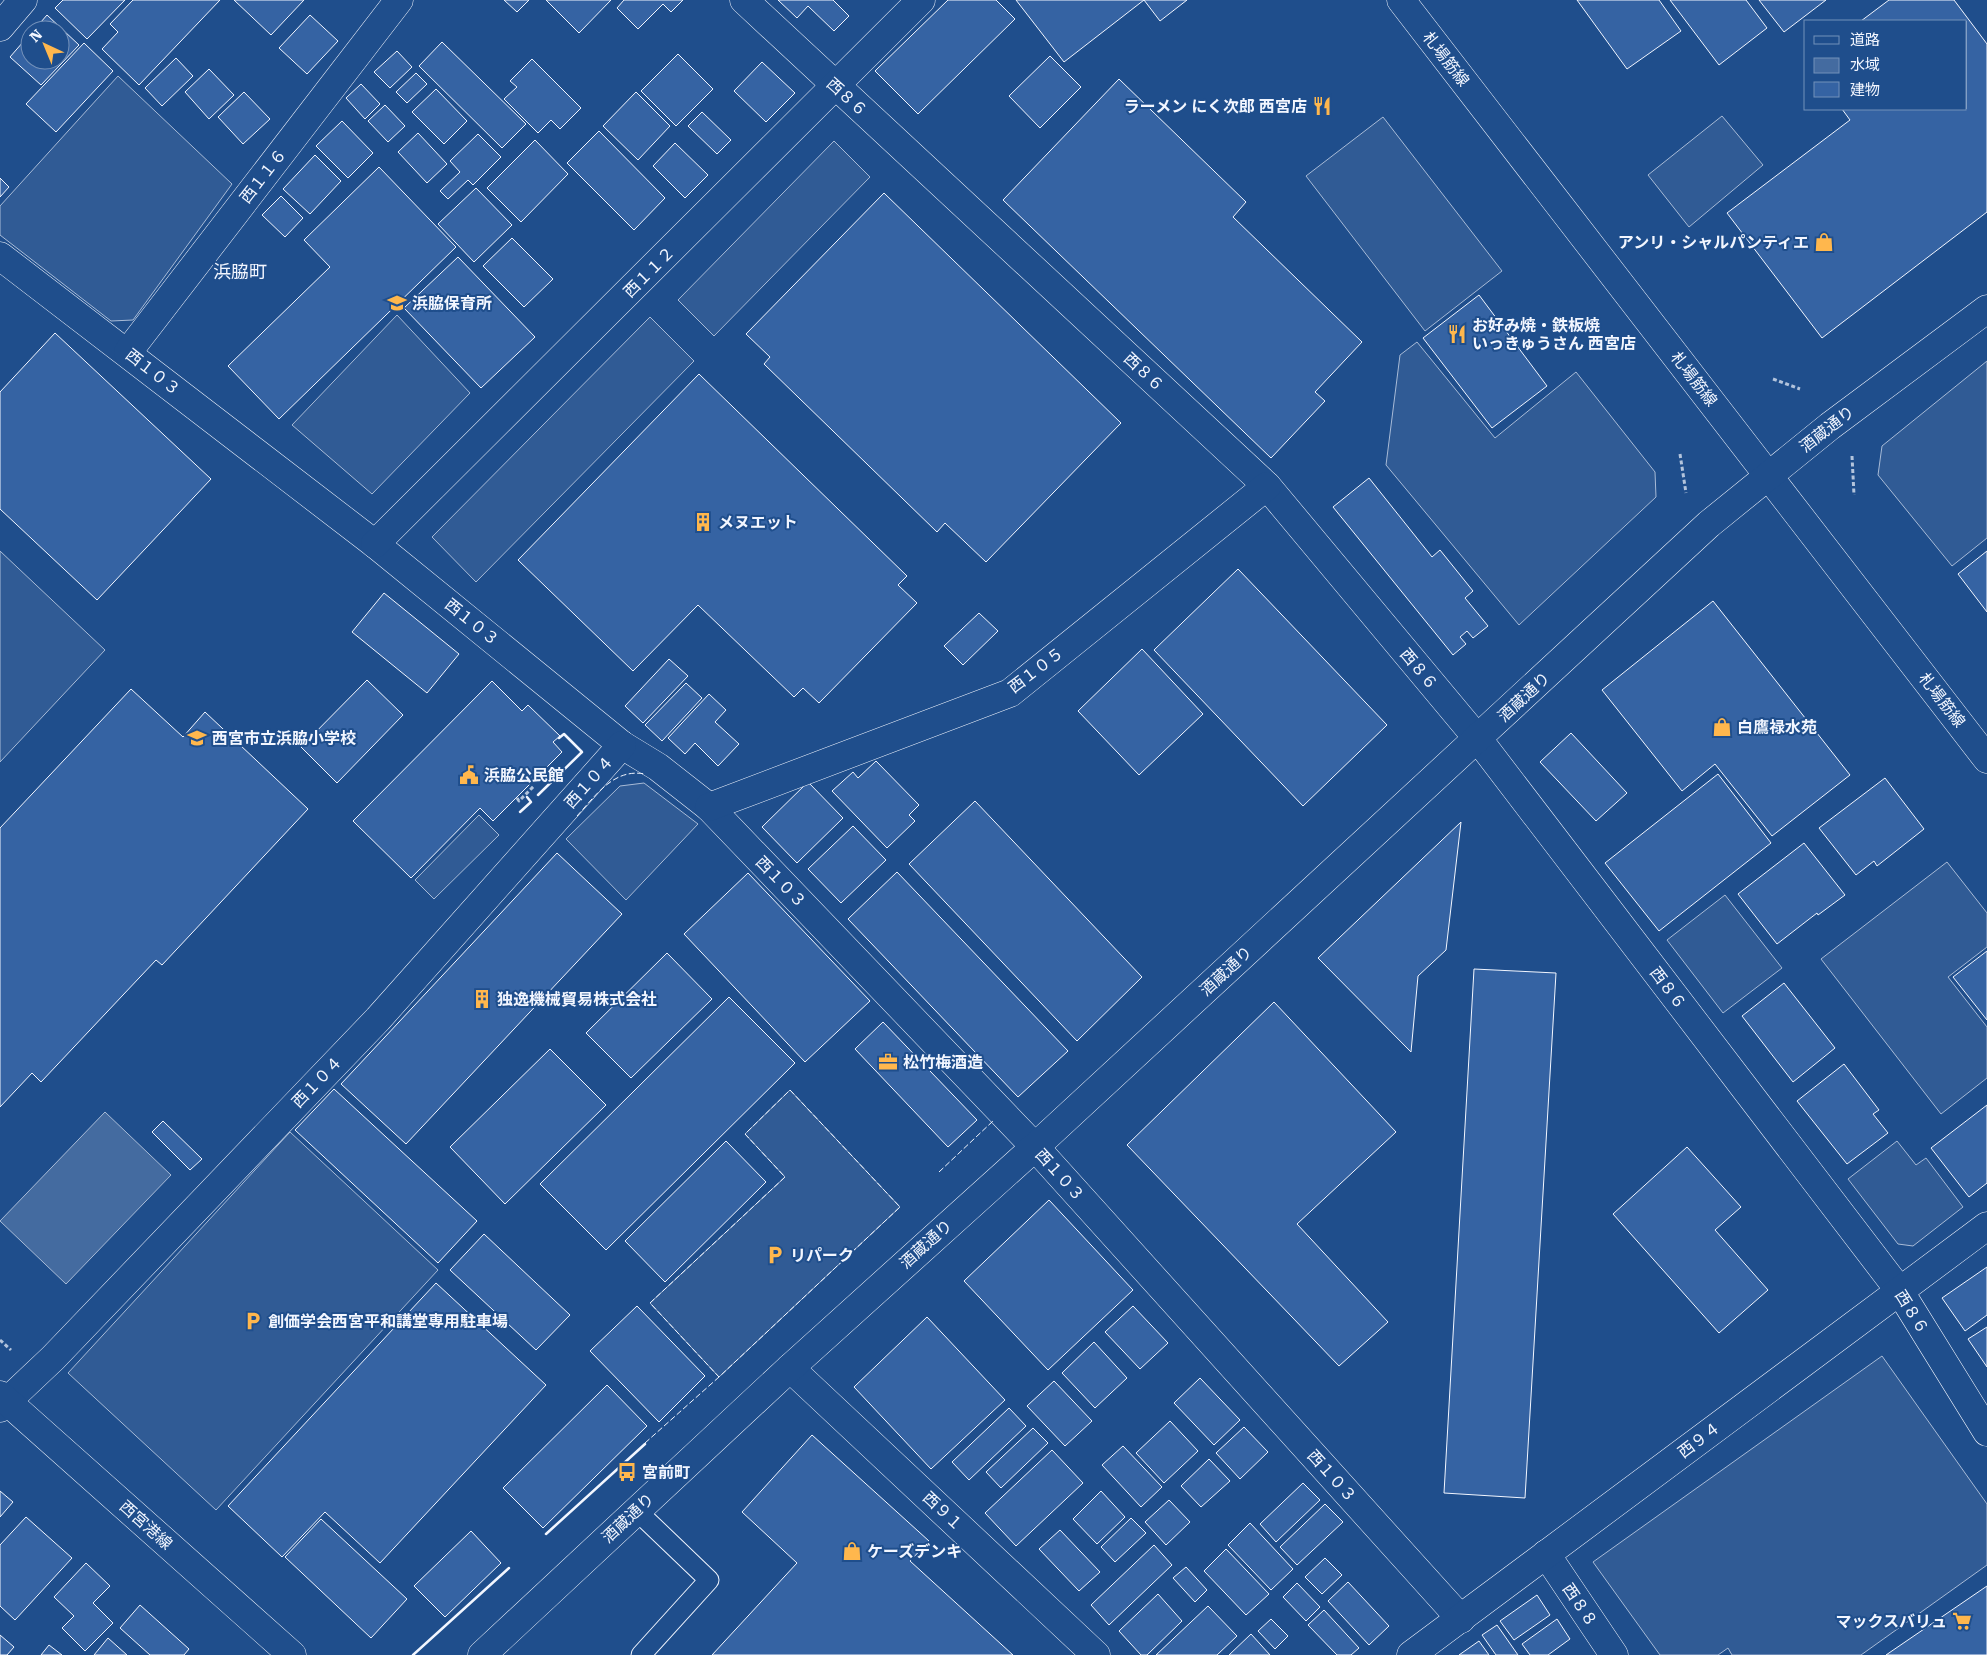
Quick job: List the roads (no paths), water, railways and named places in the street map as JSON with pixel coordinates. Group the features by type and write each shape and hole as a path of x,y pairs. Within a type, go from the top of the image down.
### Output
{"street":[{"path":"0,27 24,0"},
{"name":"西１１６","path":"128,352 399,0"},
{"name":"西８６","path":"744,0 835,87 1267,486 1478,739 1899,1290 1987,1432"},
{"name":"西１１２","path":"375,544 921,0"},
{"name":"札場筋線","path":"1400,0 1987,759"},
{"name":"西１０３","path":"0,256 128,352 375,544 622,745 658,767 709,807 1034,1147 1461,1618"},
{"name":"酒蔵通り","path":"482,1655 790,1368 1034,1147 1710,524 1830,426 1987,309"},
{"name":"西１０５","path":"709,807 1010,693 1267,486"},
{"name":"西１０４","path":"2,1401 53,1358 378,1019 622,745"},
{"name":"西９４","path":"1411,1655 1987,1226"},
{"name":"西９１","path":"790,1368 1096,1655"},
{"name":"西宮港線","path":"2,1401 292,1655"},
{"name":"西８８","path":"1546,1554 1614,1655"}],"lane":[{"path":"637,1511 709,1580 641,1655"}],"water":[{"path":"105,1112 171,1175 66,1284 0,1221"}],"place":[{"name":"ラーメン にく次郎 西宮店","path":"1322,106"},
{"name":"アンリ・シャルパンティエ","path":"1824,242"},
{"name":"浜脇保育所","path":"397,303"},
{"name":"お好み焼・鉄板焼 いっきゅうさん 西宮店","path":"1457,334"},
{"name":"メヌエット","path":"703,522"},
{"name":"白鷹禄水苑","path":"1722,727"},
{"name":"西宮市立浜脇小学校","path":"197,738"},
{"name":"浜脇公民館","path":"469,775"},
{"name":"独逸機械貿易株式会社","path":"482,999"},
{"name":"松竹梅酒造","path":"888,1062"},
{"name":"リパーク","path":"775,1255"},
{"name":"創価学会西宮平和講堂専用駐車場","path":"253,1321"},
{"name":"宮前町","path":"627,1472"},
{"name":"ケーズデンキ","path":"852,1551"},
{"name":"マックスバリュ","path":"1962,1621"}],"district":[{"name":"浜脇町","path":"240,271"}]}
